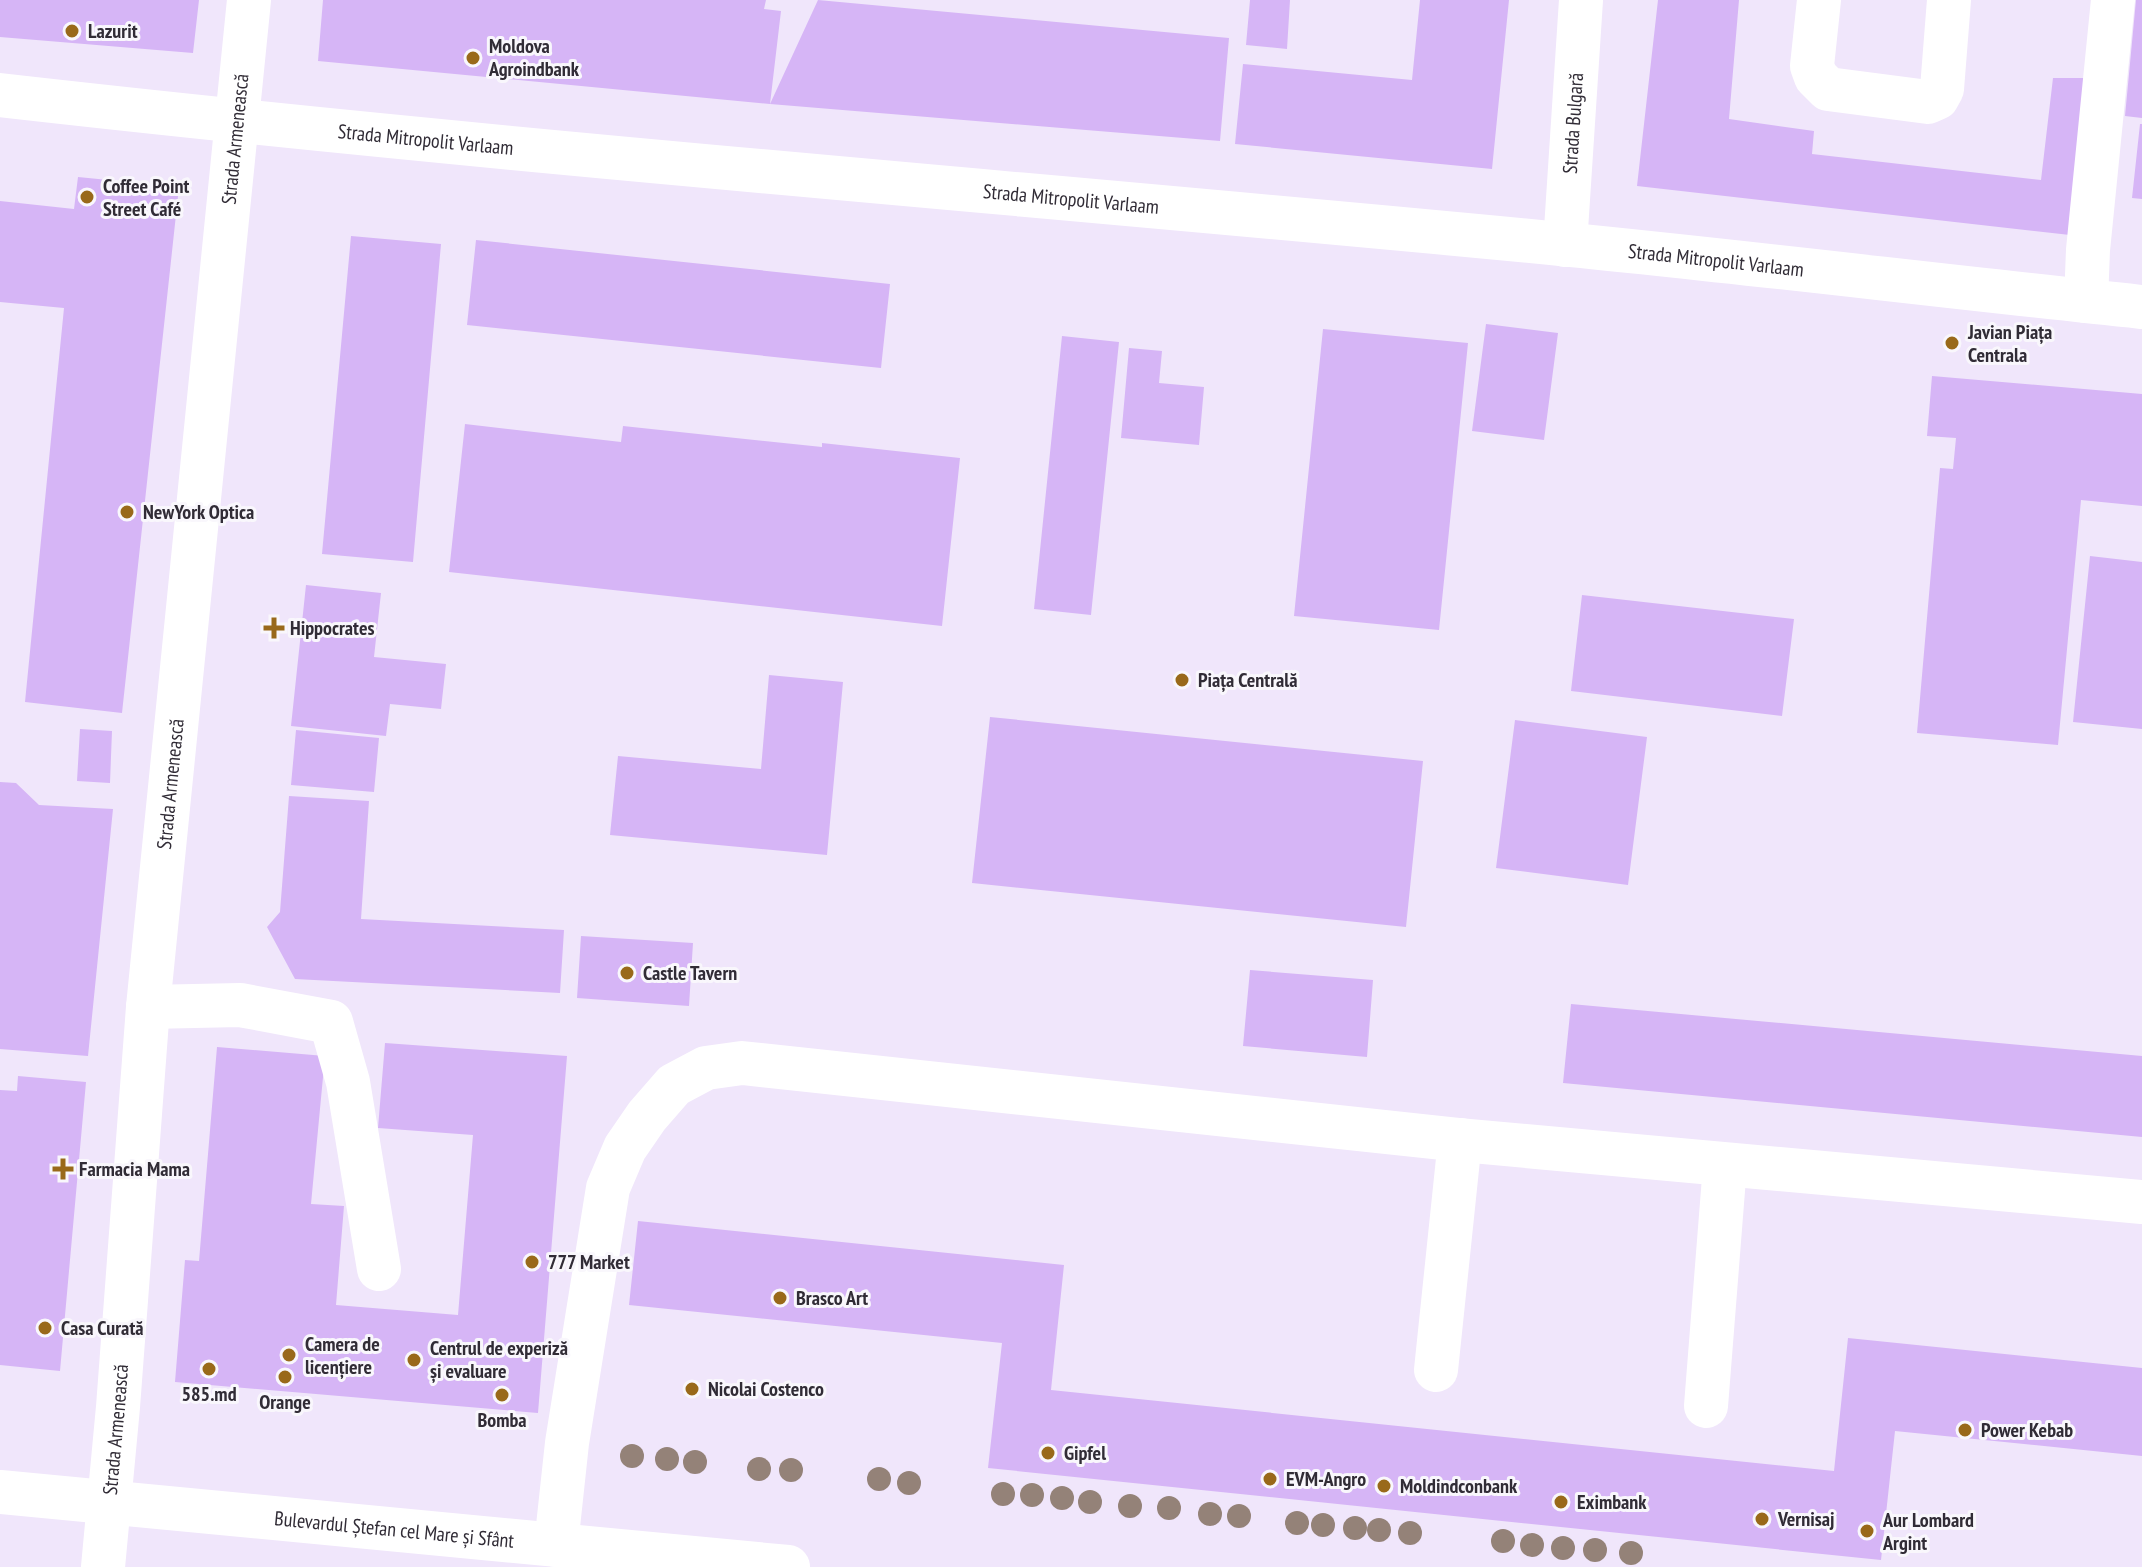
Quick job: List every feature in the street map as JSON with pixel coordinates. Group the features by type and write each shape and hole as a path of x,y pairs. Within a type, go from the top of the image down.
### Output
{"street":[{"name":"Strada Armenească","path":"103,1567 148,1007 249,0"},
{"name":"Strada Bulgară","path":"1565,245 1581,0"},
{"path":"1819,0 1812,66 1816,77 1828,89 1928,102 1937,98 1942,89 1949,0"},
{"path":"2086,301 2088,250 2113,0"},
{"name":"Strada Mitropolit Varlaam","path":"0,95 235,121 1565,245 2142,307"},
{"path":"148,1007 240,1005 331,1022 348,1082 379,1269"},
{"path":"556,1545 567,1443 608,1188 625,1148 647,1116 674,1085 706,1068 742,1063 1460,1140 2142,1202"},
{"path":"1436,1370 1460,1140"},
{"path":"1706,1406 1725,1165"},
{"name":"Bulevardul Ștefan cel Mare și Sfânt","path":"0,1492 788,1567"}],"building":[{"path":"0,0 199,0 193,53 0,37"},
{"path":"323,0 766,0 764,9 781,11 770,104 318,61"},
{"path":"818,0 1229,38 1220,141 770,104"},
{"path":"1250,0 1290,0 1287,49 1246,45"},
{"path":"1420,0 1509,0 1492,169 1235,144 1243,64 1412,80"},
{"path":"1658,0 1739,0 1729,119 1814,131 1812,154 2041,180 2053,78 2089,78 2070,235 1637,186"},
{"path":"2136,0 2142,0 2142,118 2125,116"},
{"path":"2142,124 2142,199 2132,198"},
{"path":"78,177 179,187 122,713 25,702 64,308 0,302 0,201 74,209"},
{"path":"351,236 441,244 413,562 322,554"},
{"path":"476,240 890,284 881,368 467,325"},
{"path":"1486,324 1558,333 1544,440 1472,431"},
{"path":"1323,329 1468,343 1439,630 1294,616"},
{"path":"1062,336 1119,342 1091,615 1034,609"},
{"path":"1129,348 1162,351 1159,383 1204,387 1199,445 1121,438"},
{"path":"1932,376 2142,394 2142,506 2081,500 2058,745 1917,733 1940,468 1953,469 1956,438 1927,436"},
{"path":"465,424 621,442 623,426 960,458 942,626 449,572"},
{"path":"2090,556 2142,562 2142,729 2073,722"},
{"path":"306,585 381,593 374,657 446,664 441,709 390,704 386,736 291,726"},
{"path":"1582,595 1794,619 1782,716 1571,691"},
{"path":"769,675 843,682 827,855 610,835 618,756 761,769"},
{"path":"990,717 1423,761 1406,927 972,883"},
{"path":"1515,720 1647,737 1628,885 1496,868"},
{"path":"80,729 112,731 110,783 77,781"},
{"path":"296,730 379,738 374,792 291,785"},
{"path":"0,782 16,783 39,805 113,809 88,1056 0,1049"},
{"path":"289,796 369,801 361,919 564,930 560,993 295,979 267,927 280,912"},
{"path":"581,936 693,943 689,1006 577,998"},
{"path":"1250,970 1373,980 1367,1057 1243,1046"},
{"path":"1571,1004 2142,1056 2142,1137 1563,1083"},
{"path":"385,1043 567,1056 538,1413 175,1382 185,1260 199,1261 217,1047 325,1056 311,1204 344,1206 336,1305 458,1315 473,1135 378,1128"},
{"path":"18,1076 86,1082 60,1371 0,1365 0,1090 17,1091"},
{"path":"638,1221 1064,1265 1051,1390 1834,1471 1848,1338 2142,1368 2142,1456 1895,1431 1881,1560 988,1468 1002,1343 629,1305"}],"place":[{"name":"Lazurit","path":"72,31"},
{"name":"Moldova Agroindbank","path":"473,58"},
{"name":"Coffee Point Street Café","path":"87,197"},
{"name":"Javian Piața Centrala","path":"1952,343"},
{"name":"NewYork Optica","path":"127,512"},
{"name":"Hippocrates","path":"274,628"},
{"name":"Piața Centrală","path":"1182,680"},
{"name":"Castle Tavern","path":"627,973"},
{"name":"Farmacia Mama","path":"63,1169"},
{"name":"777 Market","path":"532,1262"},
{"name":"Brasco Art","path":"780,1298"},
{"name":"Casa Curată","path":"45,1328"},
{"name":"Camera de licențiere","path":"289,1355"},
{"name":"Centrul de experiză și evaluare","path":"414,1360"},
{"name":"585.md","path":"209,1369"},
{"name":"Orange","path":"285,1377"},
{"name":"Nicolai Costenco","path":"692,1389"},
{"name":"Bomba","path":"502,1395"},
{"name":"Power Kebab","path":"1965,1430"},
{"name":"Gipfel","path":"1048,1453"},
{"name":"EVM-Angro","path":"1270,1479"},
{"name":"Moldindconbank","path":"1384,1486"},
{"name":"Eximbank","path":"1561,1502"},
{"name":"Vernisaj","path":"1762,1519"},
{"name":"Aur Lombard Argint","path":"1867,1531"}]}
